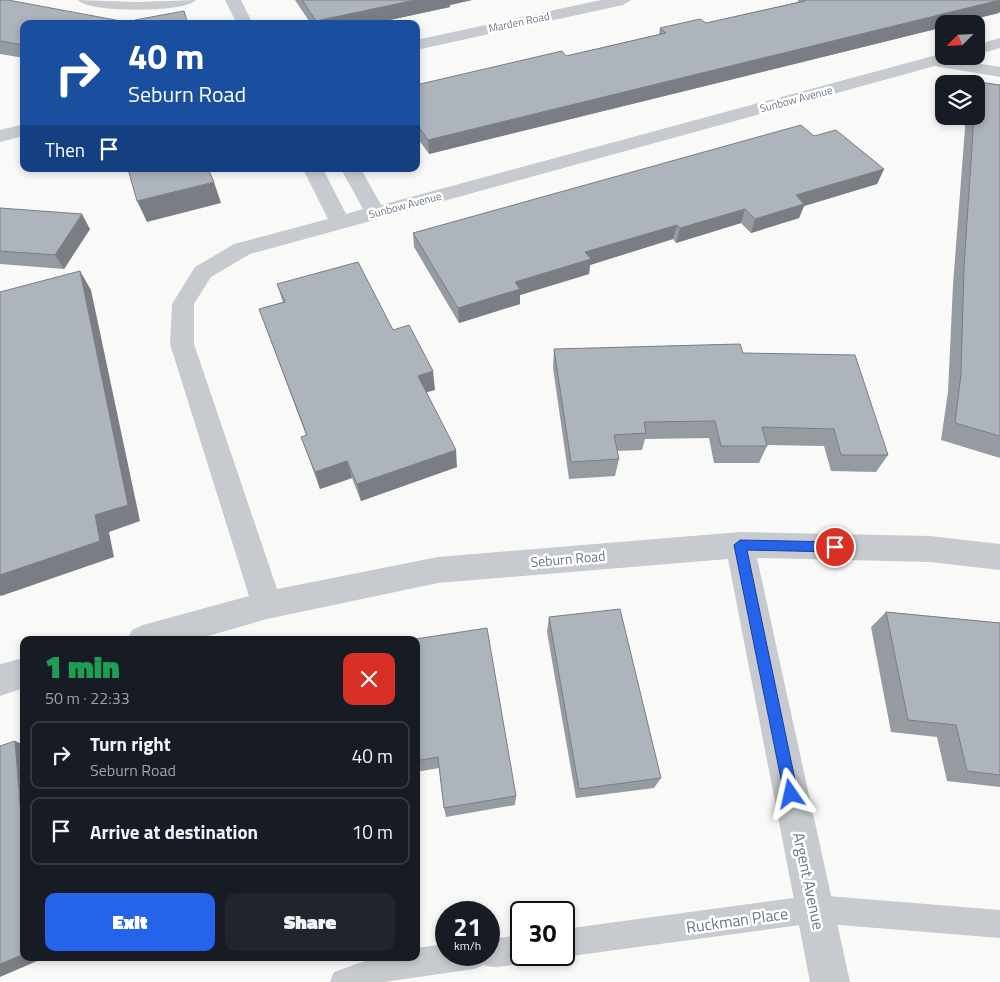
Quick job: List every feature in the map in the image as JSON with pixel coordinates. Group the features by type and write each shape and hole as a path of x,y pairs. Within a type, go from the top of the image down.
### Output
{"street":[{"path":"86,0 137,7 188,0"},
{"path":"233,0 243,20"},
{"name":"Marden Road","path":"420,44 623,0"},
{"path":"985,47 1000,43"},
{"name":"Sunbow Avenue","path":"267,605 182,344 183,304 203,272 242,250 935,61"},
{"path":"969,65 1000,72"},
{"path":"0,136 20,131"},
{"path":"315,172 340,222"},
{"path":"352,172 375,213"},
{"name":"Seburn Road","path":"157,636 267,605 438,570 740,545 930,548 1000,557"},
{"name":"Argent Avenue","path":"740,545 830,982"},
{"path":"0,680 20,674"}],"lane":[{"name":"Ruckman Place","path":"575,942 815,910 1000,924"},
{"path":"344,982 389,966 435,960"}],"building":[{"path":"0,0 115,20 20,20 20,44 0,41"},
{"path":"302,0 415,0 321,20 315,20"},
{"path":"804,0 1000,0 428,140 420,129 420,84 562,51 566,56 666,33 660,28 700,19 706,23"},
{"path":"184,11 187,20 135,20"},
{"path":"985,83 1000,85 1000,436 955,423 961,374 964,267 973,125 985,125"},
{"path":"801,125 814,136 836,130 884,169 796,195 804,204 755,219 745,209 680,228 677,225 585,252 591,259 515,282 520,289 458,308 413,233"},
{"path":"129,172 209,172 214,182 137,201"},
{"path":"0,208 82,214 55,255 0,251"},
{"path":"358,262 393,330 409,325 433,371 418,376 456,450 357,484 347,461 315,472 301,437 307,435 259,309 285,302 277,284"},
{"path":"80,271 128,505 95,515 100,541 0,575 0,292"},
{"path":"740,344 743,353 855,355 888,455 841,455 834,429 762,427 767,446 721,446 715,421 644,422 646,433 614,435 619,459 571,462 554,349"},
{"path":"620,609 661,778 579,789 549,617"},
{"path":"886,612 1000,623 1000,775 967,771 956,725 908,720"},
{"path":"487,628 516,796 444,808 438,757 420,760 420,638"},
{"path":"15,741 20,803 20,956 0,964 0,746"}],"route":[{"path":"791,794 740,545 835,547"}]}
